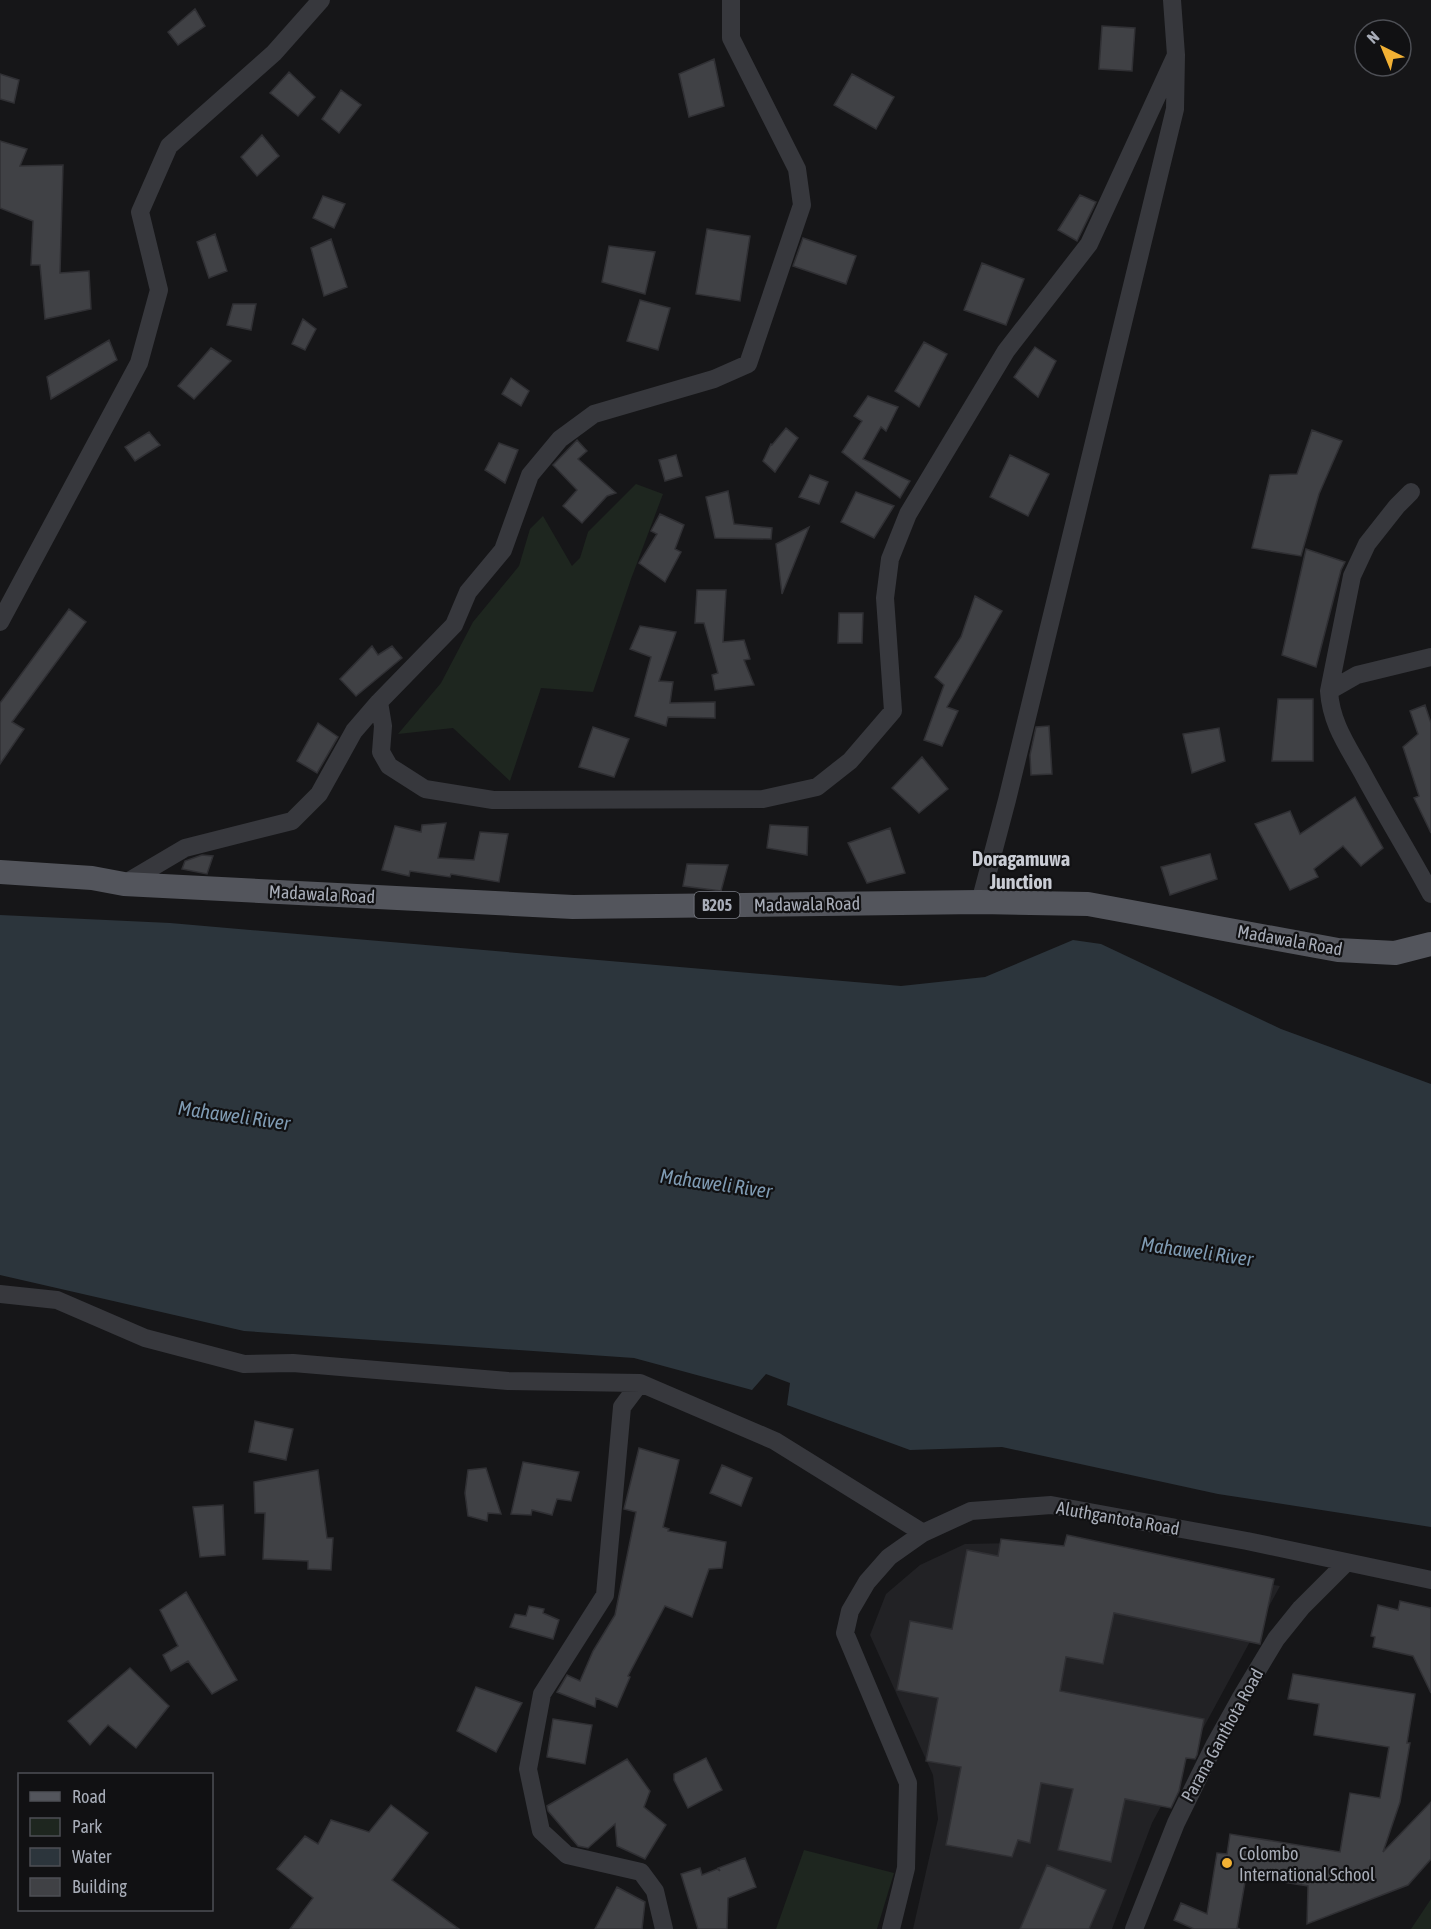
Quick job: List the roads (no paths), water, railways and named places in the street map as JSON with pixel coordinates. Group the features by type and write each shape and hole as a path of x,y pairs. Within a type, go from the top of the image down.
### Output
{"main road":[{"name":"Madawala Road","path":"0,872 92,878 124,884 573,907 980,902 1088,904 1338,950 1395,953 1431,944"}],"street":[{"path":"0,622 139,363 159,290 140,212 169,146 274,53 321,0"},
{"path":"124,884 185,848 292,821 319,794 354,731 454,625 468,592 503,550 530,475 560,439 594,414 714,379 748,364 802,205 797,169 731,38 731,0"},
{"path":"980,902 1007,800 1174,109 1176,56 1172,0"},
{"path":"379,702 383,726 381,752 389,766 425,789 493,800 763,799 817,787 850,761 893,711 885,598 890,559 908,514 1006,351 1089,244 1176,56"},
{"path":"1411,492 1396,506 1367,544 1352,576 1329,691 1330,708 1347,748 1431,894"},
{"path":"1329,691 1357,675 1431,657"},
{"path":"0,1294 57,1300 145,1338 244,1364 293,1363 508,1381 640,1383 776,1441 923,1533"},
{"path":"640,1383 622,1407 605,1594 542,1694 528,1769 541,1831 567,1855 641,1872 655,1891 664,1929"},
{"name":"Aluthgantota Road","path":"891,1929 906,1868 908,1783 845,1633 850,1611 867,1582 889,1557 923,1533 971,1511 1051,1505 1247,1541 1431,1580"},
{"name":"Parana Ganthota Road","path":"1134,1929 1176,1823 1240,1699 1276,1639 1300,1608 1346,1563"}],"water":[{"name":"Mahaweli River","path":"0,915 170,923 901,986 985,977 1073,940 1101,944 1281,1029 1431,1084 1431,1527 1218,1494 1002,1447 910,1450 787,1405 790,1383 766,1374 752,1390 634,1358 244,1331 0,1275"}],"place":[{"name":"Colombo International School","path":"1227,1863"}],"district":[{"name":"Doragamuwa Junction","path":"1021,870"}]}
